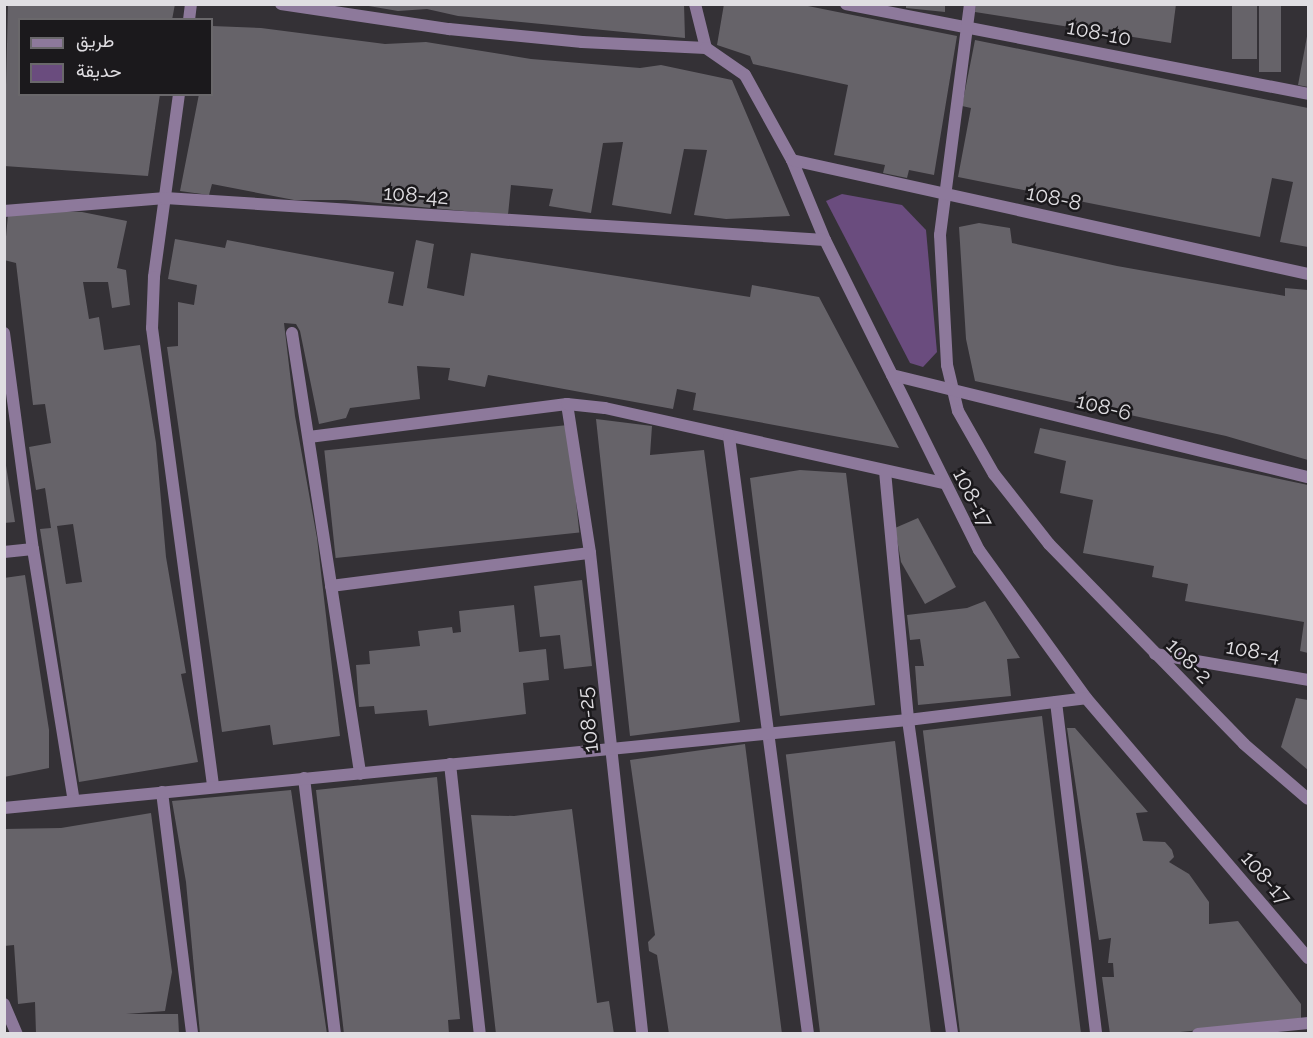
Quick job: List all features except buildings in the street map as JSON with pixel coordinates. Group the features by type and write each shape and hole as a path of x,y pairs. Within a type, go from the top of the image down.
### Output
{"street":[{"path":"281,4 449,29 582,42 706,48 695,4"},
{"name":"108-10","path":"846,4 1308,94"},
{"name":"108-2","path":"970,4 939,256 951,390 977,449 1049,544 1244,744 1308,799"},
{"name":"108-17","path":"706,48 744,75 792,160 825,240 943,483 1000,582 1086,698 1308,958"},
{"path":"179,96 154,277 153,328 213,787"},
{"name":"108-8","path":"792,160 1308,274"},
{"name":"108-42","path":"4,211 165,198 825,240"},
{"path":"4,333 9,408 74,801"},
{"path":"292,333 360,774"},
{"name":"108-6","path":"892,375 1308,477"},
{"path":"309,437 567,404 605,408 943,483"},
{"name":"108-25","path":"567,404 590,553 642,1034"},
{"path":"729,437 808,1034"},
{"path":"885,471 908,720 952,1034"},
{"path":"4,552 33,549"},
{"path":"331,586 590,553"},
{"name":"108-4","path":"1155,654 1308,681"},
{"path":"4,808 908,720 1086,698"},
{"path":"1056,702 1096,1034"},
{"path":"450,764 480,1034"},
{"path":"304,778 335,1034"},
{"path":"162,792 192,1034"},
{"path":"4,1004 17,1034"},
{"path":"1198,1034 1308,1023"}],"green space":[{"path":"842,194 902,205 926,230 937,352 923,367 910,363 826,201"}]}
